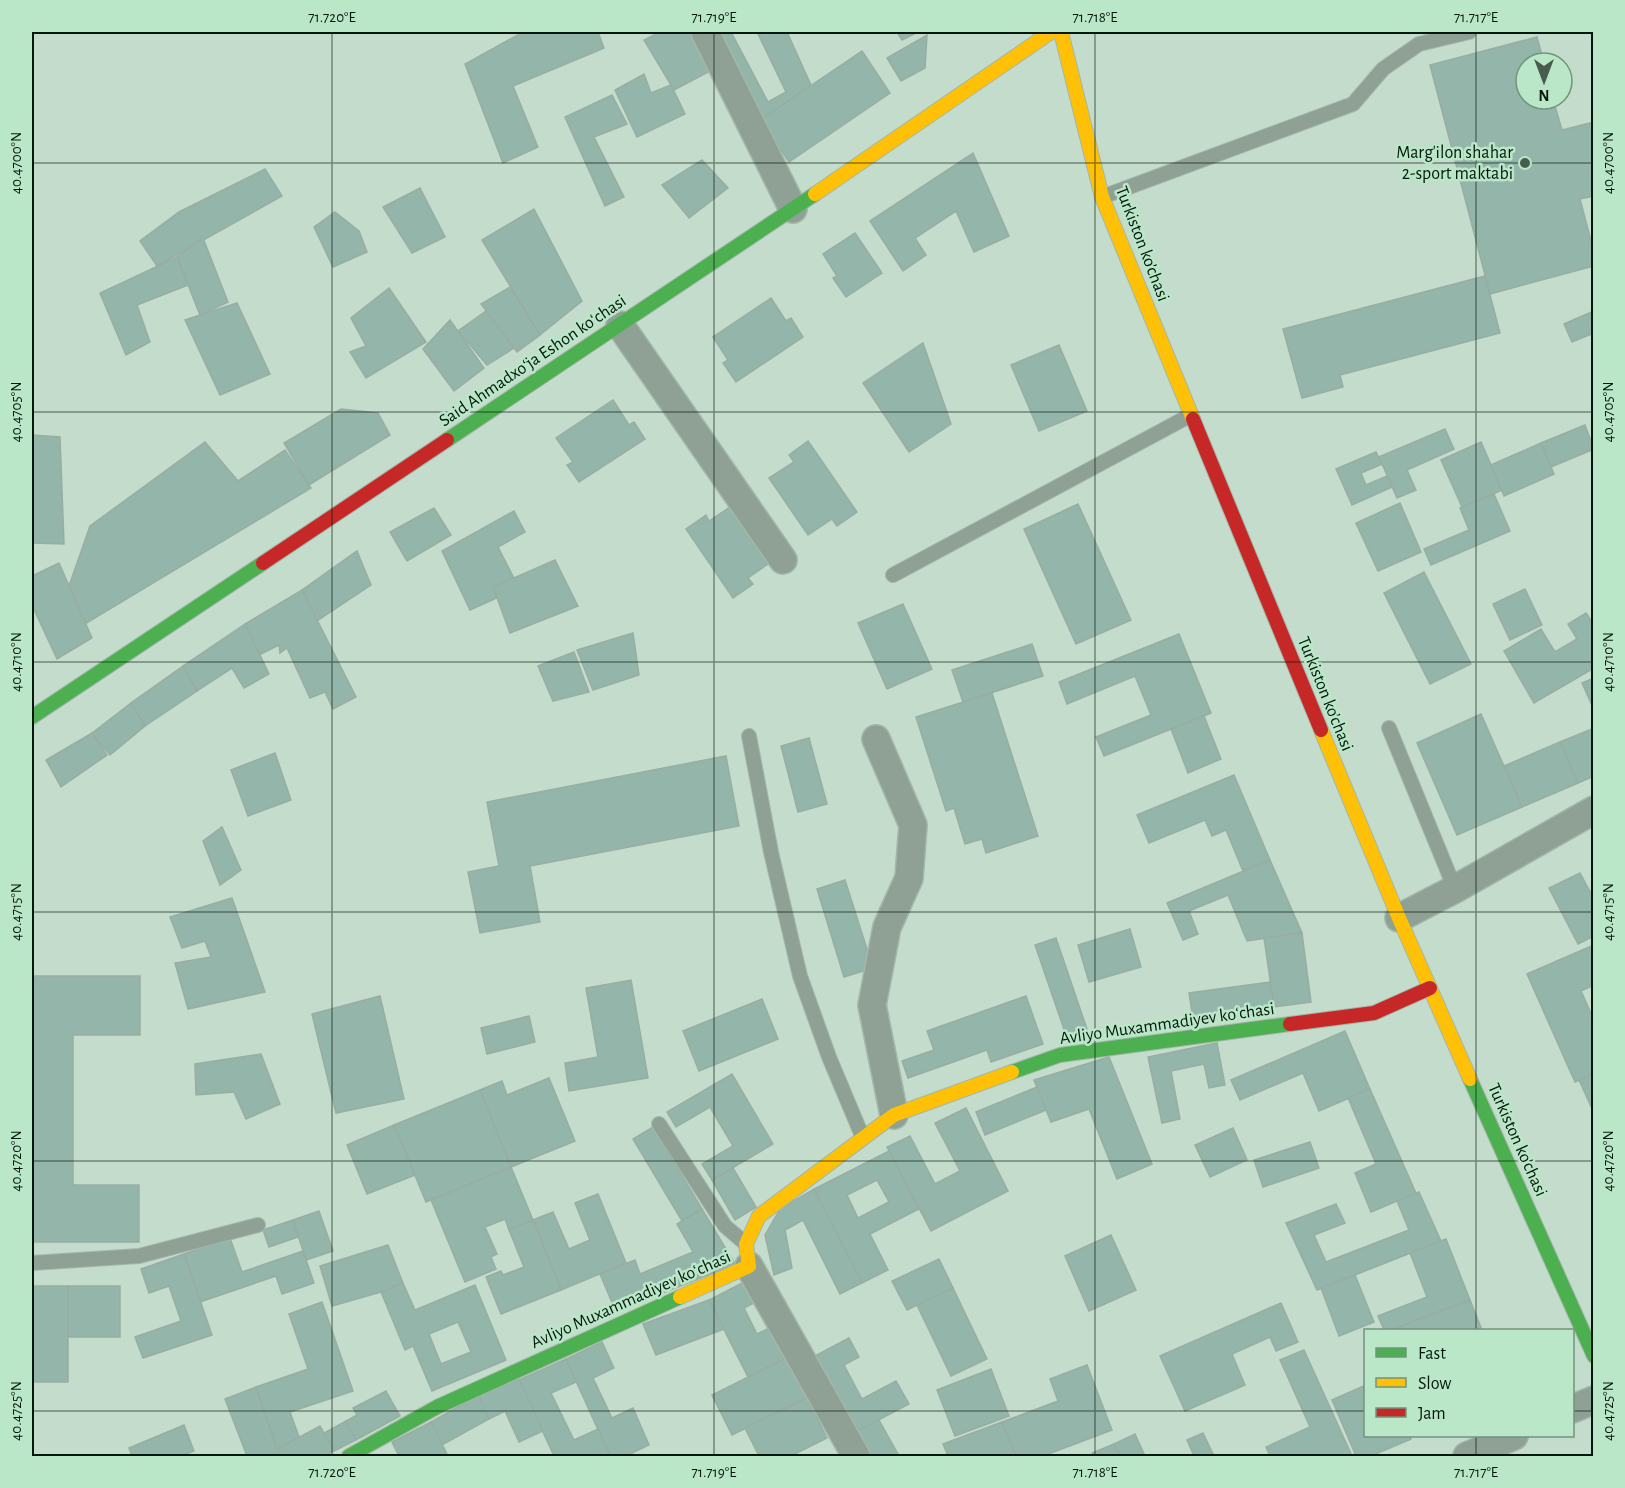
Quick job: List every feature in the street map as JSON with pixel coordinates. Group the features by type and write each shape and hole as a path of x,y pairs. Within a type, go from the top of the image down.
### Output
{"street":[{"path":"705,32 793,209"},
{"name":"Said Ahmadxoʻja Eshon koʻchasi","path":"32,717 793,209 1051,32"},
{"name":"Turkiston ko’chasi","path":"1061,32 1102,197 1399,918 1592,1345"},
{"path":"620,325 783,560"},
{"path":"876,739 913,825 909,878 887,927 872,1005 894,1115"},
{"path":"1399,918 1455,889 1593,810"},
{"name":"Avliyo Muxammadiyev koʻchasi","path":"349,1456 437,1407 748,1255 759,1216 864,1140 894,1115 1060,1055 1374,1013 1430,988"},
{"path":"748,1255 856,1456"},
{"path":"1574,1408 1593,1400"},
{"path":"1467,1456 1512,1437"}],"lane":[{"path":"1102,197 1353,104 1383,69 1419,44 1469,32"},
{"path":"893,575 1191,415"},
{"path":"1389,728 1455,889"},
{"path":"749,736 771,852 800,976 829,1057 864,1140"},
{"path":"659,1124 725,1226 748,1255"},
{"path":"32,1263 139,1256 258,1225"}],"building":[{"path":"523,32 598,32 604,48 513,86 538,147 503,163 465,64"},
{"path":"660,32 695,32 714,69 674,90 644,40"},
{"path":"714,32 731,32 768,102 786,92 757,32 787,32 811,85 760,120"},
{"path":"897,32 918,32 902,40"},
{"path":"927,35 925,68 901,81 887,58"},
{"name":"Marg'ilon shahar 2-sport maktabi","path":"1537,37 1541,51 1514,51 1514,111 1556,111 1562,130 1594,122 1594,196 1580,199 1594,252 1594,266 1490,294 1430,65"},
{"path":"862,51 890,93 789,162 760,120"},
{"path":"644,74 651,93 671,85 685,114 637,137 615,90"},
{"path":"612,95 627,124 594,137 624,197 605,206 565,117"},
{"path":"973,153 1009,236 974,252 956,211 915,238 926,255 903,271 870,221"},
{"path":"702,160 728,188 689,218 662,185"},
{"path":"265,169 282,196 157,266 140,241 179,212"},
{"path":"420,188 445,237 412,253 383,207"},
{"path":"534,209 582,301 540,335 482,240"},
{"path":"335,212 359,231 367,252 333,267 314,227"},
{"path":"855,233 882,273 846,297 833,278 837,276 823,254"},
{"path":"203,238 228,302 200,315 177,257"},
{"path":"177,257 188,285 137,305 150,342 126,355 100,293"},
{"path":"1485,276 1500,333 1340,375 1343,387 1302,398 1283,329"},
{"path":"510,287 540,335 517,352 481,304"},
{"path":"389,288 426,342 366,378 350,352 366,346 351,318"},
{"path":"771,298 786,321 791,318 803,337 736,382 723,363 728,360 713,337"},
{"path":"237,303 270,374 220,395 185,320"},
{"path":"486,311 514,348 487,365 458,331"},
{"path":"1594,311 1594,333 1572,342 1564,324"},
{"path":"450,320 484,368 454,391 423,349"},
{"path":"923,343 951,424 909,452 863,383"},
{"path":"1059,345 1087,411 1039,431 1011,365"},
{"path":"613,400 629,425 634,422 645,439 579,482 567,465 573,462 556,438"},
{"path":"341,409 378,413 390,435 309,485 284,443"},
{"path":"1585,425 1594,449 1551,467 1541,443"},
{"path":"1445,429 1454,449 1407,470 1416,490 1397,498 1379,457"},
{"path":"32,435 60,437 64,544 32,543"},
{"path":"808,441 857,512 837,526 832,519 808,535 769,478 794,462 789,455"},
{"path":"205,442 238,481 285,450 311,488 85,624 69,586 90,526"},
{"path":"1481,442 1502,490 1462,507 1441,460"},
{"path":"1541,443 1554,474 1504,496 1491,465"},
{"path":"1376,452 1382,464 1361,473 1366,485 1387,476 1392,487 1352,505 1336,469"},
{"path":"1494,494 1510,531 1431,565 1424,549 1469,530 1460,508"},
{"path":"1400,503 1421,552 1378,571 1356,523"},
{"path":"1078,504 1131,620 1076,644 1024,529"},
{"path":"730,507 768,564 748,578 753,584 733,598 686,529 706,515 709,521"},
{"path":"434,508 451,535 407,561 390,532"},
{"path":"514,511 525,532 498,547 519,588 470,610 442,551"},
{"path":"357,551 371,585 317,621 302,590"},
{"path":"555,560 578,606 510,633 493,587"},
{"path":"59,563 92,638 57,659 32,605 32,576"},
{"path":"1424,572 1471,664 1430,684 1384,593"},
{"path":"1525,589 1542,625 1510,640 1493,604"},
{"path":"302,590 356,697 333,709 325,692 310,698 287,648 280,653 279,645 259,655 245,624"},
{"path":"903,604 932,669 887,689 858,623"},
{"path":"1586,613 1594,625 1594,668 1534,703 1504,651 1541,629 1555,652 1577,639 1568,624"},
{"path":"245,624 269,674 244,688 232,668 197,691 183,666"},
{"path":"633,633 639,675 593,690 577,650"},
{"path":"1179,634 1211,713 1104,756 1096,737 1151,715 1135,676 1067,704 1059,682"},
{"path":"1032,644 1043,676 963,702 952,670"},
{"path":"574,652 589,692 553,701 538,666"},
{"path":"183,666 197,691 145,726 131,703"},
{"path":"1594,678 1594,710 1582,683"},
{"path":"992,693 1038,836 986,853 982,839 965,844 954,808 946,811 916,717"},
{"path":"131,703 145,726 110,755 92,733"},
{"path":"1481,714 1522,807 1457,835 1417,743"},
{"path":"1204,716 1221,759 1188,773 1171,729"},
{"path":"1594,728 1594,776 1578,783 1560,742"},
{"path":"92,733 107,755 61,787 46,760"},
{"path":"809,738 827,804 798,812 781,746"},
{"path":"1560,742 1578,783 1522,807 1504,766"},
{"path":"275,753 291,800 248,816 231,770"},
{"path":"726,756 739,826 530,866 540,922 480,933 468,872 499,866 487,802"},
{"path":"1234,775 1270,860 1243,871 1226,830 1212,836 1205,820 1149,843 1137,815"},
{"path":"222,827 241,870 220,885 203,841"},
{"path":"1270,860 1302,933 1247,941 1228,895 1189,911 1198,934 1183,940 1167,903"},
{"path":"1580,873 1594,899 1594,936 1578,944 1549,888"},
{"path":"845,880 873,968 844,977 817,889"},
{"path":"232,898 265,992 188,1009 175,963 211,957 205,941 182,948 170,917"},
{"path":"1130,929 1141,967 1089,982 1078,945"},
{"path":"1302,933 1311,1002 1274,1007 1264,938"},
{"path":"1056,938 1088,1032 1067,1038 1035,945"},
{"path":"1594,945 1594,985 1581,991 1594,1020 1594,1074 1575,1082 1527,974"},
{"path":"32,976 140,976 140,1035 73,1035 73,1185 139,1185 139,1242 32,1242"},
{"path":"631,980 648,1078 569,1091 565,1063 598,1057 586,988"},
{"path":"1270,982 1274,1007 1193,1019 1189,993"},
{"path":"380,996 404,1099 336,1113 312,1014"},
{"path":"1026,996 1043,1044 991,1062 987,1050 908,1078 902,1061 934,1050 927,1031"},
{"path":"762,999 778,1039 699,1071 683,1031"},
{"path":"529,1016 535,1042 487,1054 481,1028"},
{"path":"1345,1031 1370,1089 1319,1111 1303,1073 1240,1100 1231,1080"},
{"path":"1217,1043 1225,1085 1209,1088 1204,1064 1171,1071 1180,1119 1162,1123 1148,1057"},
{"path":"261,1054 280,1104 246,1119 234,1092 196,1095 195,1064"},
{"path":"1109,1057 1152,1164 1117,1179 1089,1109 1051,1122 1034,1080"},
{"path":"732,1074 773,1144 712,1180 702,1164 733,1146 710,1107 676,1127 667,1112"},
{"path":"1594,1074 1594,1113 1579,1080"},
{"path":"549,1078 575,1141 511,1167 480,1090 502,1081 507,1095"},
{"path":"1037,1087 1046,1110 985,1135 976,1112"},
{"path":"1370,1089 1416,1193 1371,1212 1355,1173 1376,1164 1348,1098"},
{"path":"480,1090 511,1167 426,1202 394,1125"},
{"path":"966,1108 1008,1191 931,1231 887,1147 910,1136 935,1184 960,1171 935,1123"},
{"path":"394,1125 415,1175 367,1194 347,1145"},
{"path":"653,1127 702,1209 682,1221 633,1139"},
{"path":"1233,1128 1247,1160 1210,1177 1195,1145"},
{"path":"1310,1142 1319,1168 1263,1187 1254,1160"},
{"path":"889,1151 919,1209 870,1234 888,1270 862,1283 814,1189","holes":["877,1180 889,1202 858,1218 847,1195"]},
{"path":"511,1167 533,1220 509,1230 505,1219 485,1227 497,1254 491,1257 496,1269 465,1282 431,1200"},
{"path":"733,1168 756,1207 735,1220 712,1180"},
{"path":"814,1189 862,1283 840,1294 803,1220 785,1230 792,1268 774,1275 765,1235 780,1209"},
{"path":"1419,1192 1441,1241 1317,1290 1286,1223 1336,1204 1345,1223 1314,1235 1326,1262 1409,1230 1397,1201"},
{"path":"598,1194 626,1263 561,1290 533,1220 553,1212 569,1249 590,1240 575,1203"},
{"path":"702,1209 735,1264 616,1312 600,1274 635,1260 640,1274 693,1252 677,1224"},
{"path":"319,1211 333,1251 306,1260 293,1220"},
{"path":"293,1220 298,1237 269,1247 263,1230"},
{"path":"533,1220 561,1290 501,1314 486,1277 501,1271 503,1275 524,1267 509,1230"},
{"path":"1111,1235 1136,1290 1089,1311 1065,1256"},
{"path":"230,1238 242,1272 303,1251 314,1283 282,1294 276,1276 200,1302 184,1254"},
{"path":"1446,1239 1470,1300 1394,1329 1384,1329 1378,1316 1427,1297 1410,1253"},
{"path":"388,1245 403,1283 332,1306 320,1266"},
{"path":"184,1254 212,1335 143,1358 135,1337 181,1321 169,1286 149,1293 141,1269"},
{"path":"939,1259 953,1288 907,1310 892,1281"},
{"path":"1355,1275 1374,1322 1339,1336 1321,1288"},
{"path":"748,1280 758,1301 744,1308 757,1334 771,1327 786,1358 748,1377 709,1300"},
{"path":"403,1283 415,1310 475,1285 506,1360 432,1391 413,1346 405,1350 381,1292","holes":["458,1322 471,1352 441,1364 429,1334"]},
{"path":"32,1286 68,1286 68,1382 32,1382"},
{"path":"68,1286 120,1286 120,1337 68,1337"},
{"path":"953,1288 987,1359 951,1376 917,1305"},
{"path":"709,1300 724,1329 656,1355 643,1324"},
{"path":"1470,1300 1482,1329 1394,1329"},
{"path":"322,1302 353,1391 290,1412 299,1437 277,1449 256,1387 308,1369 289,1314"},
{"path":"1281,1303 1298,1342 1276,1351 1270,1337 1232,1354 1245,1385 1185,1411 1160,1356"},
{"path":"849,1338 859,1357 844,1365 862,1399 896,1381 909,1404 850,1435 809,1359"},
{"path":"602,1342 614,1368 593,1378 612,1418 633,1408 649,1445 626,1456 610,1456 566,1359"},
{"path":"1304,1350 1352,1456 1270,1456 1266,1447 1310,1427 1280,1360"},
{"path":"786,1358 807,1398 732,1435 712,1395"},
{"path":"566,1359 576,1382 551,1393 574,1440 598,1429 610,1456 554,1456 519,1380"},
{"path":"1087,1365 1112,1430 1043,1456 1016,1456 1002,1422 1058,1401 1050,1379"},
{"path":"991,1369 1009,1416 955,1436 937,1390"},
{"path":"518,1377 543,1431 519,1442 505,1411 489,1419 478,1395"},
{"path":"1364,1386 1364,1437 1410,1437 1411,1439 1371,1456 1356,1456 1332,1400"},
{"path":"256,1387 281,1456 247,1456 225,1399"},
{"path":"386,1391 400,1416 356,1440 346,1421 357,1415 353,1408"},
{"path":"478,1395 489,1419 442,1445 431,1422"},
{"path":"807,1398 827,1438 791,1456 759,1456 745,1428"},
{"path":"879,1420 899,1456 862,1456 850,1435"},
{"path":"346,1421 356,1440 334,1451 324,1433"},
{"path":"431,1422 448,1456 399,1456 392,1442"},
{"path":"1002,1422 1016,1456 948,1456 943,1444"},
{"path":"184,1425 194,1451 181,1456 132,1456 129,1448"},
{"path":"320,1426 334,1451 324,1456 281,1456 277,1449"},
{"path":"1203,1433 1214,1456 1194,1456 1187,1440"},
{"path":"1135,1434 1145,1456 1120,1456 1114,1444"},
{"path":"1114,1444 1120,1456 1094,1456 1092,1453"}],"traffic: fast":[{"path":"447,440 815,194"},
{"path":"32,717 263,563"},
{"path":"1012,1072 1060,1055 1290,1024"},
{"path":"1470,1079 1594,1356"},
{"path":"349,1456 437,1407 680,1297"}],"traffic: slow":[{"path":"815,194 1051,32"},
{"path":"1061,32 1102,197 1193,419"},
{"path":"1321,730 1399,918 1470,1079"},
{"path":"680,1297 749,1266 746,1244 759,1216 894,1115 1012,1072"}],"traffic: jam":[{"path":"1193,419 1321,730"},
{"path":"263,563 447,440"},
{"path":"1290,1024 1374,1013 1430,988"}],"place":[{"name":"Marg'ilon shahar 2-sport maktabi","path":"1525,163"}]}
